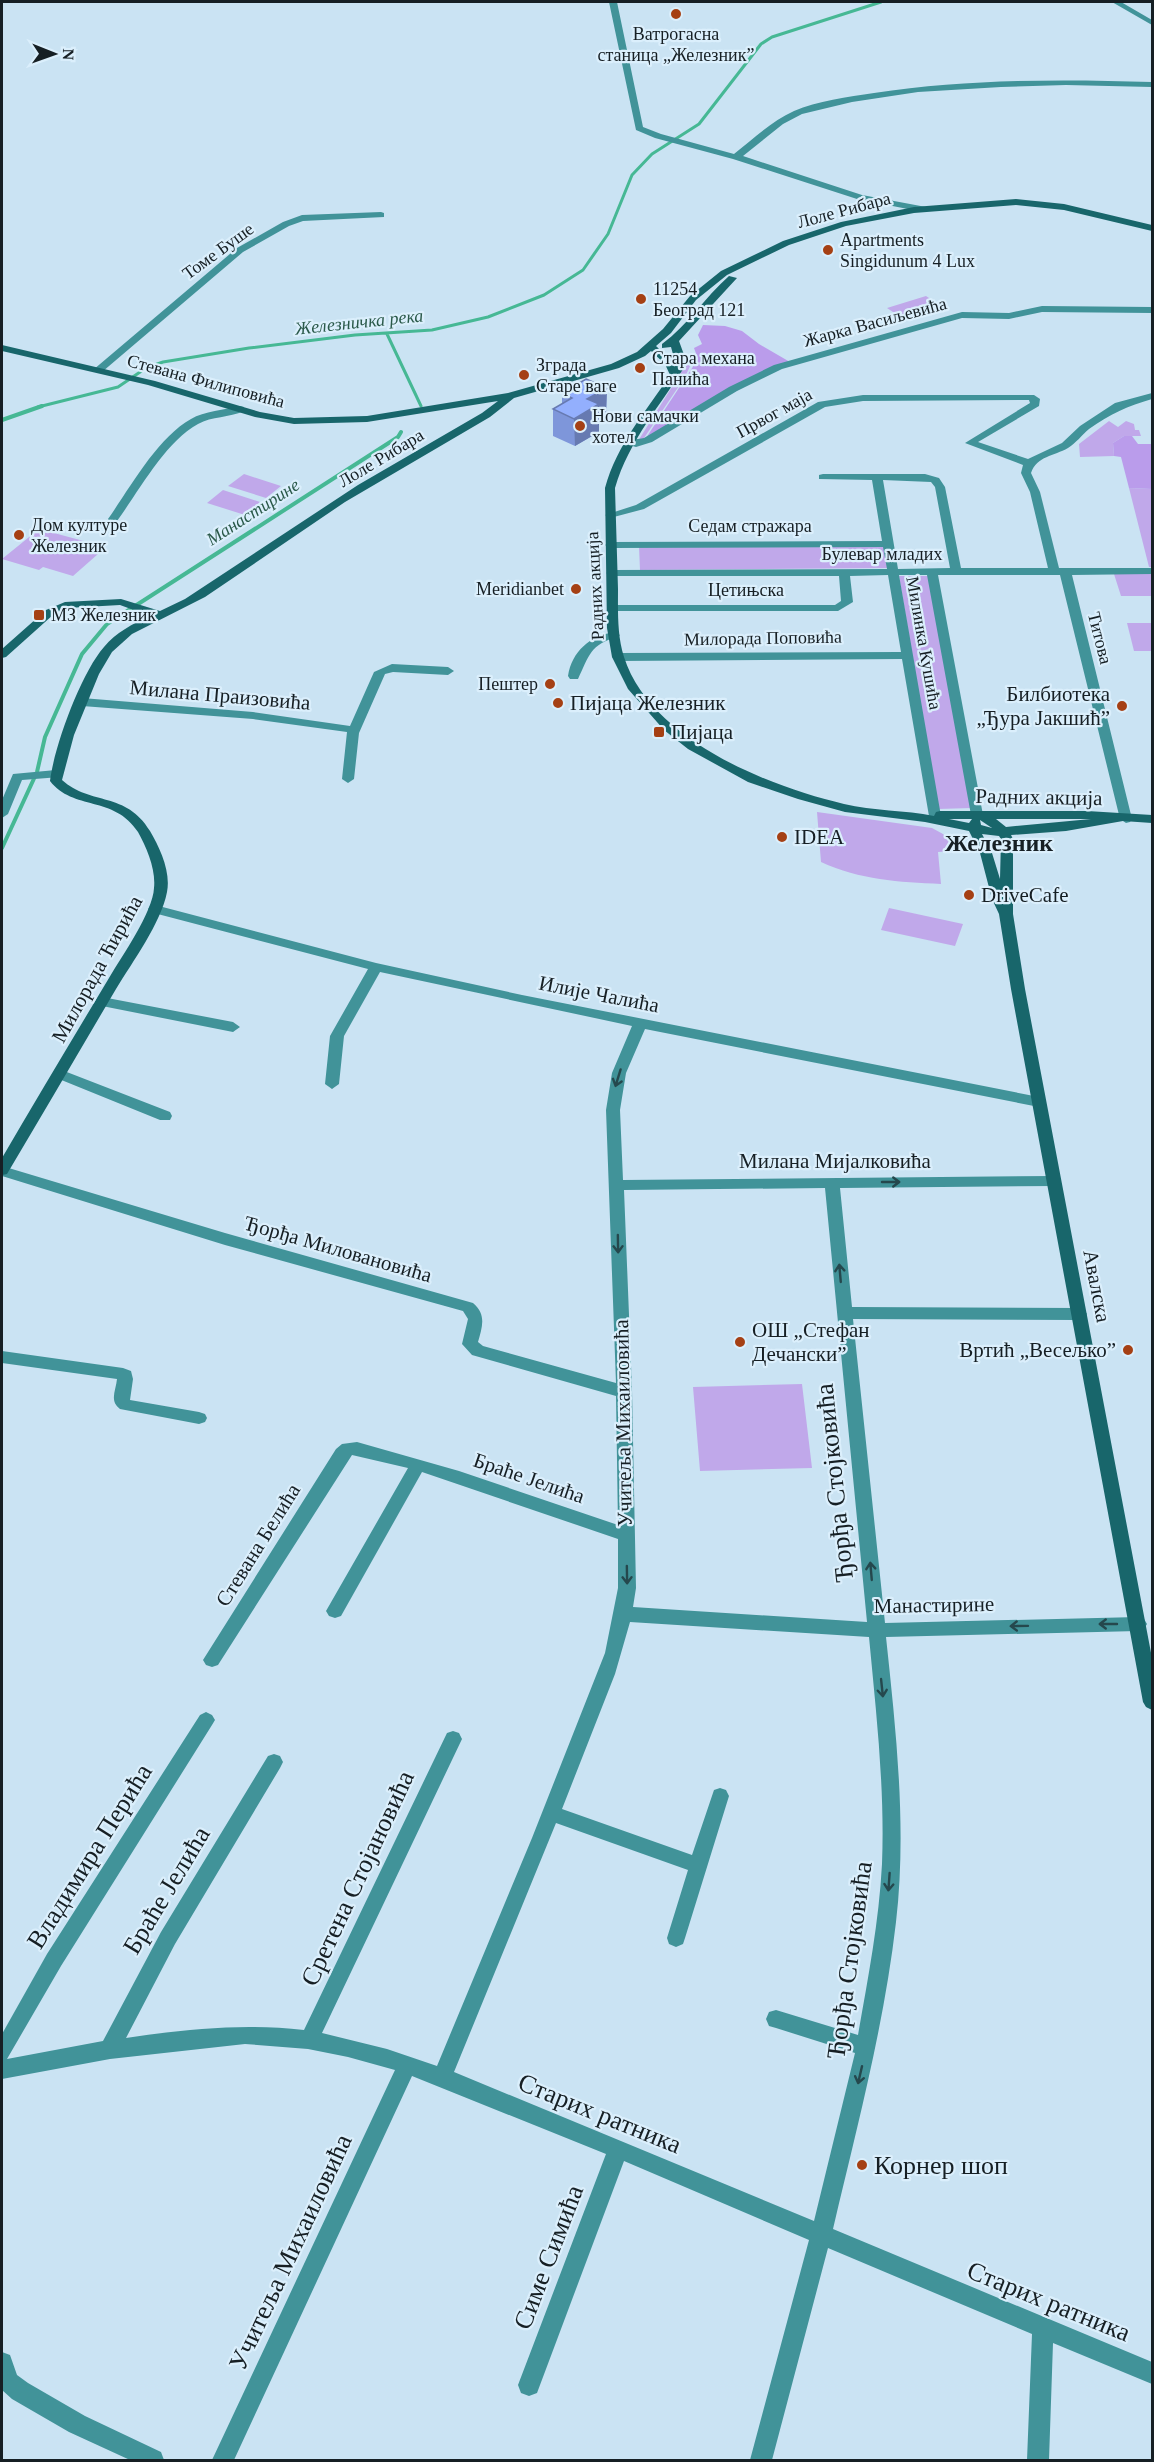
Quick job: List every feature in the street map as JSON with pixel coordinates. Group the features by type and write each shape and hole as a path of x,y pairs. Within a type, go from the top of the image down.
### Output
{"main road":[{"name":"Лоле Рибара","path":"654,351 701,290 724,273 796,240 871,217 923,209 1016,202 1152,223"},
{"name":"Лоле Рибара","path":"1080,211 1133,222 1152,223"},
{"path":"673,346 715,293 752,260"},
{"name":"Лоле Рибара","path":"159,615 200,596 323,512 486,415 510,396 673,346"},
{"name":"Радних акција","path":"673,346 682,363 627,443 613,475 610,515 614,635 618,657 632,686 660,719 685,741 737,772 781,789 834,805 930,817 974,830 1004,832 1066,827 1122,819"},
{"name":"Стевана Филиповића","path":"2,348 151,383 240,409 294,421 340,422 431,411 510,396"},
{"path":"654,351 670,363 674,374"},
{"path":"2,655 57,608 86,602 113,601 128,603 159,615"},
{"path":"50,774 59,758 94,672 108,649 128,633 159,615"},
{"name":"Милорада Ћирића","path":"2,1170 155,909 161,890 160,869 136,821 119,807 68,792 50,774"},
{"path":"974,830 975,821 979,815 990,819 1004,832"},
{"name":"Радних акција","path":"930,817 1087,815 1122,819 1152,819"},
{"path":"1006,868 1017,848 1026,840 1066,827"},
{"name":"Авалска","path":"974,830 986,854 994,890 1006,914"},
{"name":"Авалска","path":"1004,832 1008,845 1006,914 1039,1102 1152,1702"}],"street":[{"path":"613,2 639,128 658,136 736,157 860,196 923,209"},
{"path":"1116,2 1152,23"},
{"path":"736,157 772,128 799,112 852,99 918,89 1001,84 1066,82 1152,85"},
{"path":"860,196 871,205 871,217"},
{"name":"Томе Буше","path":"98,370 240,250 286,224 302,218 381,215"},
{"name":"Жарка Васиљевића","path":"627,443 636,444 648,440 733,389 778,367 962,315 1009,316 1042,309 1152,310"},
{"name":"Првог маја","path":"610,515 640,507 822,404 833,401 873,397 1022,396 1034,398 1035,404 970,443 1029,463"},
{"path":"1029,463 1039,456 1066,445 1083,428 1119,405 1152,396"},
{"path":"113,519 178,434 196,421 229,414 240,409"},
{"name":"Титова","path":"1029,463 1026,473 1035,492 1060,571 1122,819"},
{"path":"823,477 925,477 939,483 956,572"},
{"name":"Милинка Кушића","path":"877,477 909,655 930,817"},
{"name":"Седам стражара","path":"611,545 889,544"},
{"name":"Булевар младих","path":"612,573 1152,571"},
{"name":"Цетињска","path":"613,608 838,608 847,602 844,572"},
{"path":"932,572 979,815"},
{"path":"574,676 576,662 590,647 603,637 614,635"},
{"name":"Милорада Поповића","path":"618,657 909,655"},
{"path":"348,779 354,730 382,671 396,668 448,671"},
{"name":"Милана Праизовића","path":"82,702 226,712 354,730"},
{"path":"2,814 17,777 50,774"},
{"name":"Илије Чалића","path":"155,909 376,967 640,1024 1039,1102"},
{"path":"332,1084 337,1036 376,967"},
{"path":"102,1002 233,1027"},
{"name":"Учитеља Михаиловића","path":"442,2078 551,1813 613,1654 624,1614 627,1588 624,1390 613,1110 615,1088 640,1024"},
{"path":"59,1074 165,1116"},
{"name":"Ђорђа Миловановића","path":"2,1170 225,1239 468,1307 474,1312 476,1318 470,1344 478,1352 612,1389 624,1390"},
{"name":"Милана Мијалковића","path":"616,1185 1054,1181"},
{"name":"Ђорђа Стојковића","path":"761,2460 821,2235 866,2047 885,1934 891,1862 889,1751 832,1182"},
{"path":"844,1313 1079,1314"},
{"path":"2,1357 117,1372 125,1375 126,1381 121,1398 126,1405 200,1418"},
{"name":"Браће Јелића","path":"342,1454 344,1450 353,1447 418,1465 525,1499 626,1535"},
{"name":"Стевана Белића","path":"212,1660 342,1454"},
{"path":"335,1611 418,1465"},
{"name":"Манастирине","path":"624,1614 876,1629 1138,1624"},
{"name":"Владимира Перића","path":"2,2052 54,1960 206,1720"},
{"name":"Сретена Стојановића","path":"309,2040 453,1739"},
{"name":"Браће Јелића","path":"110,2048 168,1938 274,1762"},
{"path":"676,1938 720,1796"},
{"path":"551,1813 699,1866"},
{"path":"776,2019 866,2047"},
{"name":"Старих ратника","path":"2,2070 110,2048 233,2034 309,2040 363,2050 442,2078 618,2149 1152,2373"},
{"name":"Учитеља Михаиловића","path":"223,2460 407,2066"},
{"name":"Симе Симића","path":"528,2385 618,2149"},
{"path":"1038,2460 1043,2329"},
{"path":"4,2380 77,2424 153,2460"}],"shaded area":[{"path":"926,296 941,306 902,318 887,308"},
{"path":"703,325 725,326 742,331 790,362 644,441 698,359 694,348 702,344 698,335"},
{"path":"687,363 691,364 685,377 642,441 638,441"},
{"path":"1109,421 1118,427 1126,421 1134,424 1135,430 1139,430 1141,436 1124,436 1113,443 1114,456 1080,457 1079,444"},
{"path":"1124,436 1132,436 1138,444 1152,444 1152,489 1129,488 1121,457 1114,456 1113,443"},
{"path":"244,474 281,486 266,498 228,486"},
{"path":"1129,488 1152,489 1152,567 1149,567"},
{"path":"223,490 260,502 245,515 207,503"},
{"path":"39,529 106,547 73,576 43,567 39,570 2,559"},
{"path":"639,546 886,546 890,568 640,570"},
{"path":"1114,574 1152,574 1152,596 1121,596"},
{"path":"899,576 929,576 972,808 938,809"},
{"path":"1127,623 1152,623 1152,651 1134,651"},
{"path":"817,812 932,828 943,834 953,844 953,851 938,852 941,884 895,881 865,876 821,862"},
{"path":"889,908 963,924 955,946 881,930"},
{"path":"802,1384 812,1468 700,1471 693,1387"}],"building":[{"path":"586,379 607,388 587,399 599,404 574,419 553,409 572,398 562,393"}],"waterway":[{"name":"Железничка река","path":"42,406 118,387 146,368 163,362 249,348 355,335 432,330 488,317 544,295 583,270 608,234 632,175 652,154 699,124 761,44 772,37 881,2"},
{"name":"Манастирине","path":"387,334 421,406"},
{"name":"Железничка река","path":"2,420 42,406"},
{"name":"Железничка река","path":"38,407 42,406"},
{"name":"Манастирине","path":"2,848 37,772 45,737 82,654 107,624 398,437 401,432"}],"place":[{"name":"Ватрогасна станица „Железник”","path":"676,14"},
{"name":"Apartments Singidunum 4 Lux","path":"828,250"},
{"name":"11254 Београд 121","path":"641,299"},
{"name":"Стара механа Панића","path":"640,368"},
{"name":"Зграда Старе ваге","path":"524,375"},
{"name":"Нови самачки хотел","path":"580,426"},
{"name":"Дом културе Железник","path":"19,535"},
{"name":"Meridianbet","path":"576,589"},
{"name":"МЗ Железник","path":"39,615"},
{"name":"Пештер","path":"550,684"},
{"name":"Пијаца Железник","path":"558,703"},
{"name":"Билбиотека „Ђура Јакшић”","path":"1122,706"},
{"name":"Пијаца","path":"659,732"},
{"name":"IDEA","path":"782,837"},
{"name":"DriveCafe","path":"969,895"},
{"name":"ОШ „Стефан Дечански”","path":"740,1342"},
{"name":"Вртић „Весељко”","path":"1128,1350"},
{"name":"Корнер шоп","path":"862,2165"}],"district":[{"name":"Железник","path":"999,843"}]}
